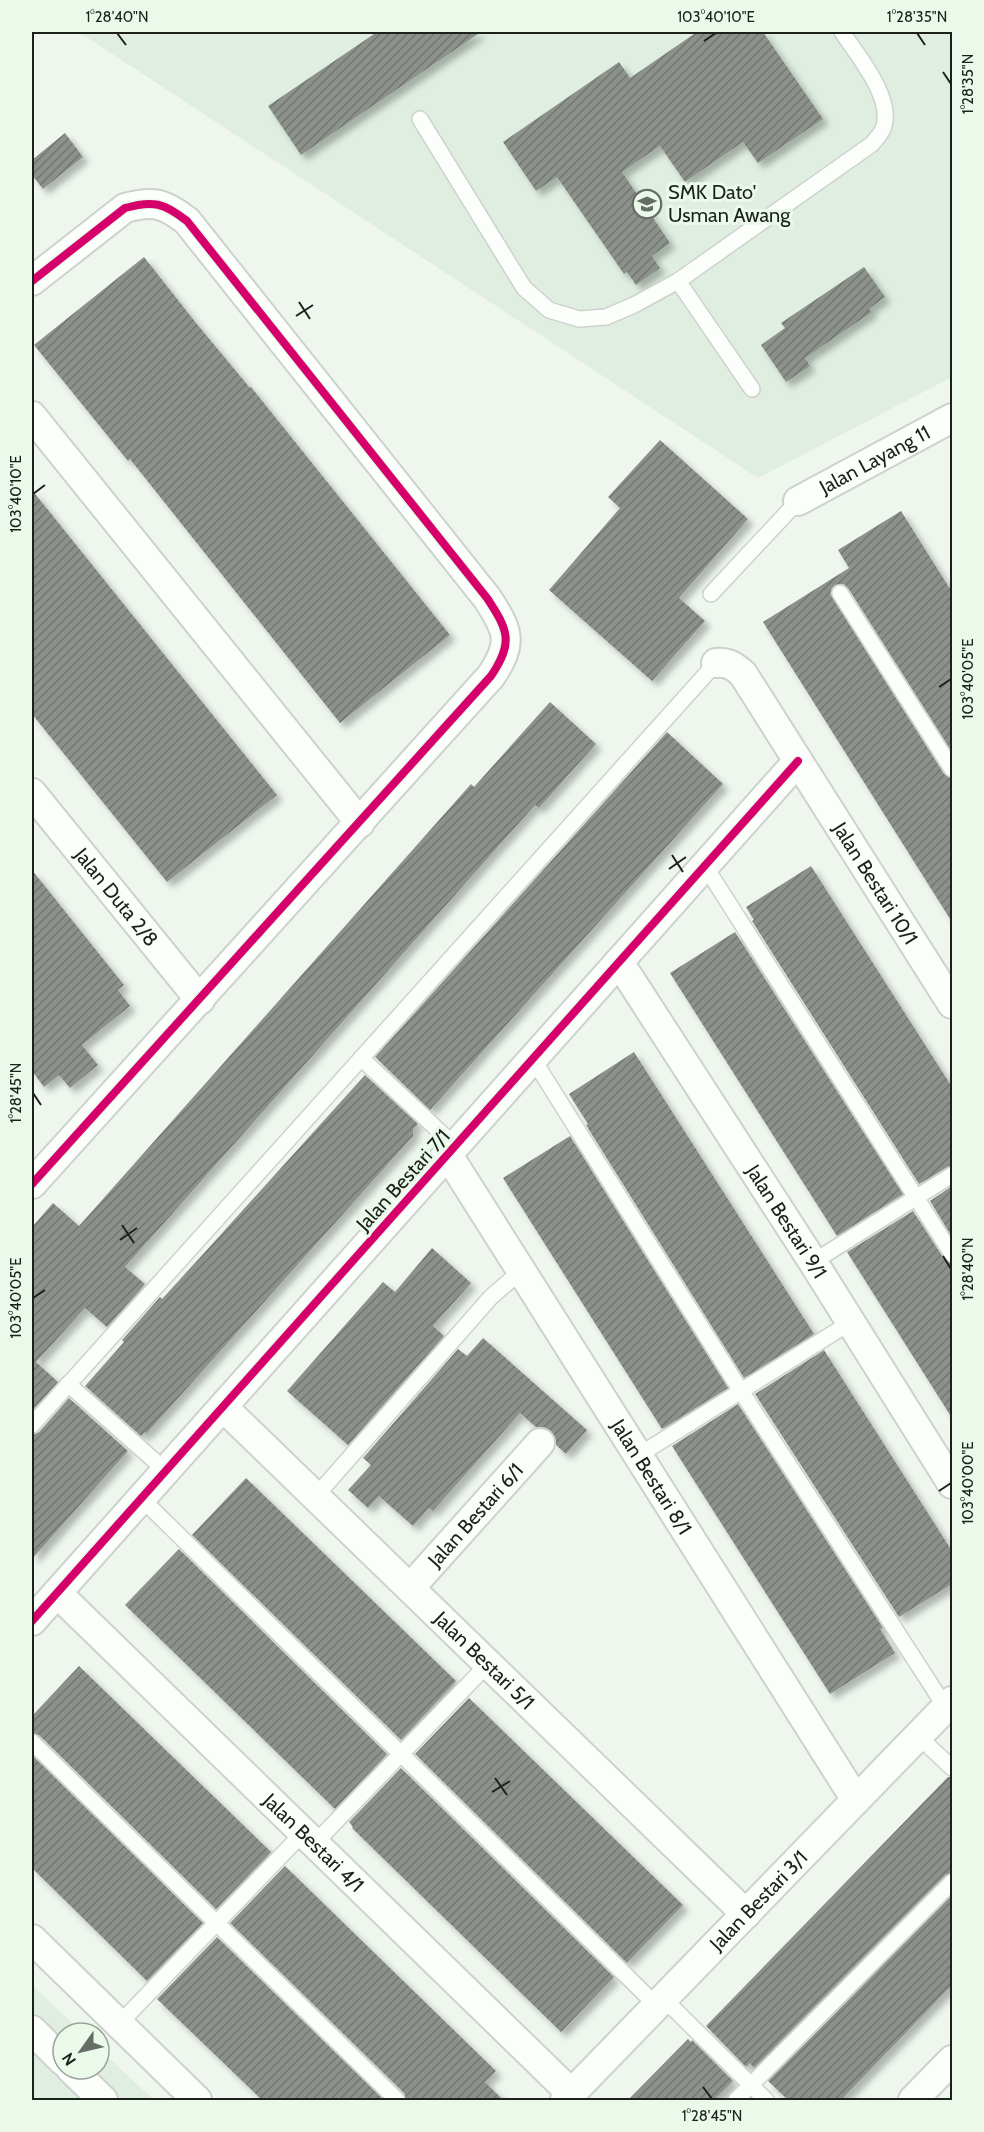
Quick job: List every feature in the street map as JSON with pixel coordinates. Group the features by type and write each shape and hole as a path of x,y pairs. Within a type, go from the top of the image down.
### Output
{"street":[{"path":"32,281 124,208 141,203 157,203 172,209 187,221 480,589 501,620 507,642 502,660 491,676 200,1000 35,1172"},
{"path":"32,416 360,823"},
{"name":"Jalan Layang 11","path":"798,501 952,418"},
{"name":"Jalan Bestari 10/1","path":"716,663 734,666 743,674 952,1004"},
{"name":"Jalan Bestari 7/1","path":"32,1621 798,761"},
{"name":"Jalan Duta 2/8","path":"32,793 200,1000"},
{"name":"Jalan Bestari 9/1","path":"619,962 813,1262 952,1484"},
{"name":"Jalan Bestari 8/1","path":"452,1150 522,1270 856,1800"},
{"name":"Jalan Bestari 5/1","path":"223,1407 746,1914"},
{"name":"Jalan Bestari 6/1","path":"410,1588 540,1443"},
{"name":"Jalan Bestari 4/1","path":"57,1593 309,1838 568,2097"},
{"name":"Jalan Bestari 3/1","path":"568,2097 949,1705"},
{"path":"32,1939 197,2100"},
{"path":"33,2036 51,2051"},
{"path":"913,2100 952,2060"},
{"path":"83,2081 103,2100"}],"lane":[{"path":"420,119 524,288 549,310 579,319 606,317 634,306 678,281 872,144 883,130 886,114 882,96 871,75 842,32"},
{"path":"678,281 752,389"},
{"path":"711,594 798,501"},
{"path":"840,593 952,769"},
{"path":"32,1425 716,663"},
{"path":"705,866 952,1254"},
{"path":"361,1058 452,1150"},
{"path":"533,1059 741,1391 949,1705"},
{"path":"813,1262 952,1175"},
{"path":"315,1497 491,1297 522,1270"},
{"path":"639,1455 851,1322"},
{"path":"68,1384 165,1470"},
{"path":"141,1498 401,1755 766,2100"},
{"path":"119,2024 216,1923 401,1755 488,1664"},
{"path":"918,1736 952,1768"},
{"path":"32,1742 397,2100"},
{"path":"735,2100 952,1881"}],"shaded area":[{"name":"SMK Dato' Usman Awang","path":"79,32 952,32 952,377 758,478"},
{"path":"32,1985 70,2021 51,2021 51,2081 111,2081 111,2060 154,2100 32,2100"}],"building":[{"path":"377,32 481,32 301,155 268,106"},
{"path":"697,32 763,32 823,119 758,163 743,142 685,182 660,146 622,172 670,243 652,256 660,268 636,285 627,272 624,274 557,177 536,191 503,142 619,62 630,78"},
{"path":"65,133 83,157 43,189 32,175 32,160"},
{"path":"144,257 450,635 340,723 130,459 128,461 34,345"},
{"path":"864,267 885,297 869,309 872,312 805,358 810,366 786,382 761,345 785,328 781,323"},
{"path":"660,440 748,519 679,598 705,621 652,681 549,590 620,508 608,497"},
{"path":"32,490 277,795 167,882 32,714"},
{"path":"901,511 952,592 952,752 848,588 844,584 835,585 830,594 944,774 952,779 952,922 763,622 849,568 838,550"},
{"path":"550,702 596,744 539,808 535,805 125,1267 145,1284 107,1327 85,1308 36,1362 58,1382 32,1411 32,1227 53,1203 79,1226 471,784 474,787"},
{"path":"667,732 723,784 430,1110 375,1057"},
{"path":"811,866 952,1087 952,1165 919,1184 752,921 754,920 746,907"},
{"path":"32,870 124,985 118,990 130,1006 82,1045 98,1065 70,1088 59,1075 44,1087 32,1071"},
{"path":"735,932 903,1194 837,1236 670,973"},
{"path":"634,1052 814,1334 744,1378 569,1094"},
{"path":"365,1075 418,1124 413,1129 413,1136 146,1434 145,1432 141,1436 85,1386 160,1297 162,1299"},
{"path":"570,1136 728,1388 662,1429 503,1178"},
{"path":"952,1186 952,1237 930,1201"},
{"path":"913,1211 944,1259 952,1264 952,1418 847,1252"},
{"path":"432,1248 471,1283 433,1326 444,1336 348,1445 287,1391 383,1282 395,1292"},
{"path":"483,1338 587,1430 566,1454 556,1445 551,1431 544,1427 536,1427 520,1413 433,1511 429,1508 413,1526 379,1496 368,1508 348,1490 371,1465 363,1458 458,1349 467,1356"},
{"path":"824,1350 952,1551 952,1584 899,1617 755,1394"},
{"path":"69,1398 128,1451 32,1559 32,1435 39,1432"},
{"path":"738,1404 883,1628 880,1629 895,1653 830,1694 672,1446"},
{"path":"246,1478 456,1681 401,1740 192,1535"},
{"path":"179,1549 387,1754 335,1809 125,1605"},
{"path":"79,1666 271,1852 216,1909 39,1735 32,1733 32,1716"},
{"path":"469,1698 683,1905 627,1963 415,1754"},
{"path":"32,1755 203,1923 147,1981 32,1868"},
{"path":"401,1768 614,1977 561,2032 352,1828 349,1822"},
{"path":"948,1777 952,1777 952,1873 945,1875 754,2068 750,2063 746,2067 706,2026"},
{"path":"285,1866 496,2071 485,2082 503,2100 406,2100 404,2093 230,1923"},
{"path":"952,1895 952,1985 841,2100 788,2100 768,2081"},
{"path":"217,1937 384,2100 262,2100 157,1999"},
{"path":"688,2039 691,2042 692,2040 733,2081 714,2100 628,2100"}],"cycle path":[{"path":"32,281 125,208 143,204 158,205 172,210 187,221 487,598 500,619 506,636 503,654 491,676 32,1184"},
{"path":"32,1621 798,761"}],"place":[{"name":"SMK Dato' Usman Awang","path":"647,204"}]}
